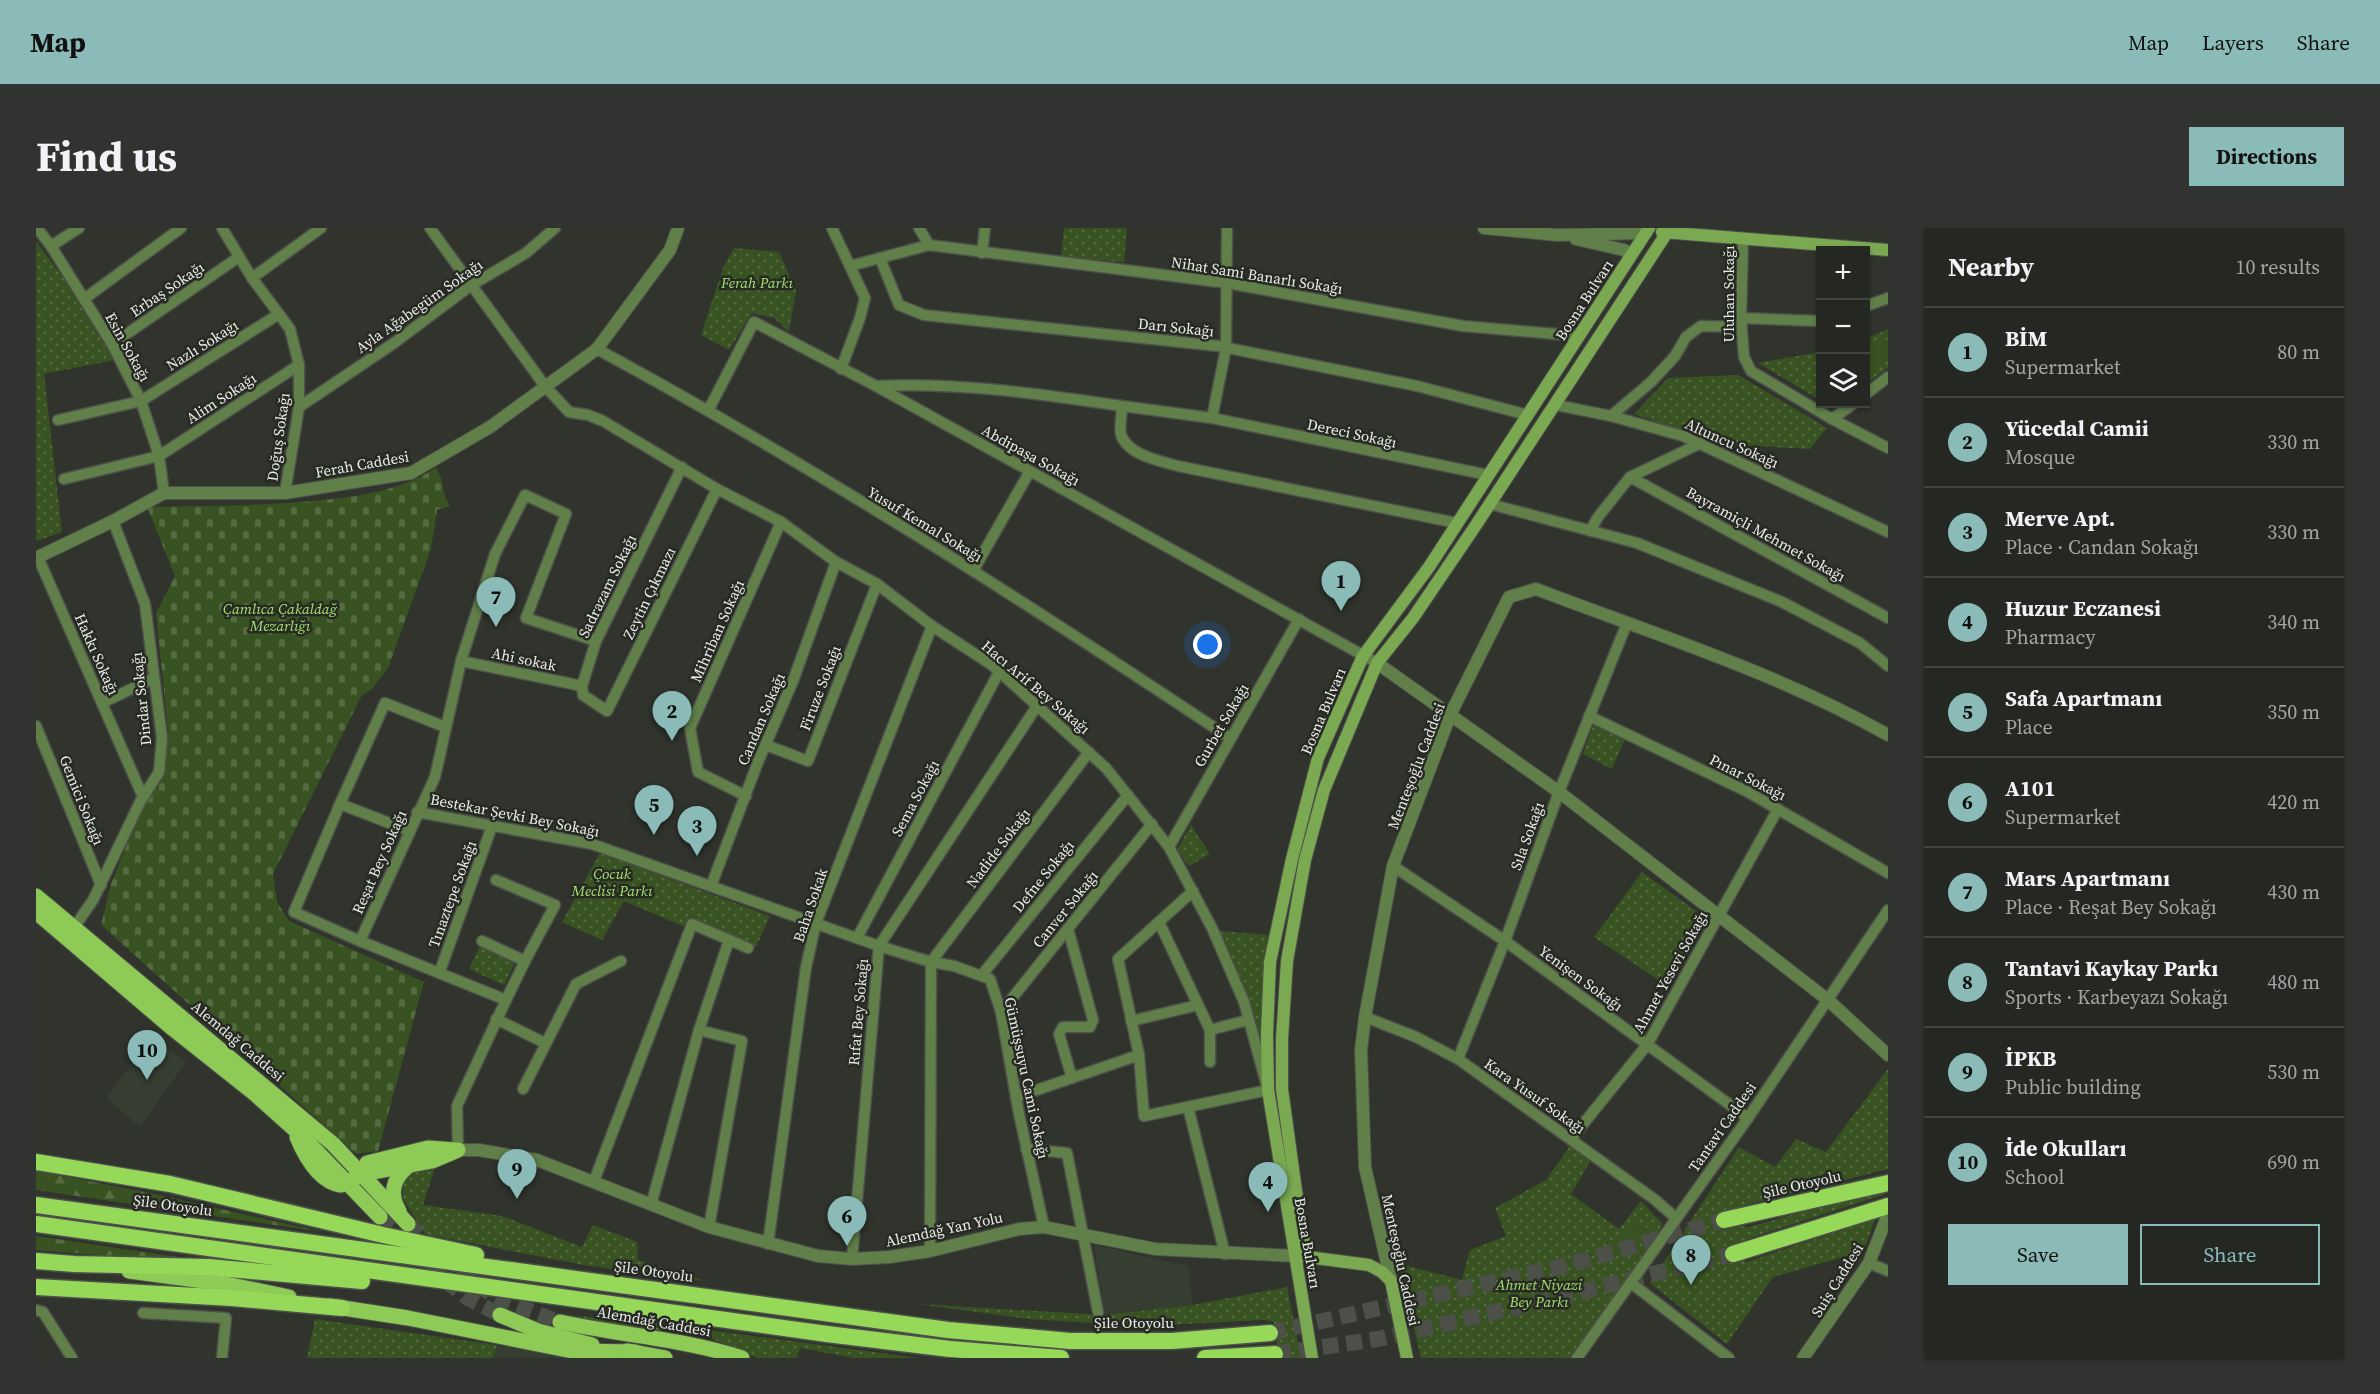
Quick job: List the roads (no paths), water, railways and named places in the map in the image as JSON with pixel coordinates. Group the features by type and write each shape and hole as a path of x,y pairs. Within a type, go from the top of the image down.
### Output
{"highway":[{"path":"36,1162 170,1184 384,1235 618,1284"},
{"name":"Şile Otoyolu","path":"1724,1220 1888,1183"},
{"name":"Şile Otoyolu","path":"36,1205 948,1330 1070,1341 1172,1341 1270,1333"},
{"path":"1733,1254 1888,1206"},
{"path":"36,1224 860,1338 950,1349 1061,1358"},
{"path":"36,1261 208,1267 395,1284 468,1285"},
{"path":"36,1287 232,1298 342,1308"},
{"path":"1205,1358 1275,1354"}],"main road":[{"path":"1648,230 1668,229 1743,238 1888,250"},
{"name":"Bosna Bulvarı","path":"1312,1358 1301,1227 1282,1089 1282,1039 1287,961 1305,860 1317,812 1377,663 1413,618 1490,504 1668,229"},
{"name":"Bosna Bulvarı","path":"1302,1256 1268,1090 1267,1034 1270,962 1292,858 1318,758 1363,656 1429,567 1648,230"},
{"name":"Alemdağ Caddesi","path":"36,896 333,1144 408,1224 395,1205 393,1188 399,1174 407,1167"},
{"name":"Alemdağ Caddesi","path":"36,912 171,1028 255,1094 294,1129 310,1162 331,1182 341,1185 348,1183"},
{"path":"333,1144 358,1160 370,1163 428,1148 458,1150"},
{"path":"380,1217 348,1183 363,1174 432,1161 458,1150"},
{"path":"1302,1256 1369,1265 1382,1272 1391,1281"},
{"path":"74,1264 226,1284 573,1351 635,1352"},
{"name":"Menteşoğlu Caddesi","path":"1391,1281 1407,1358"},
{"path":"500,1315 538,1331 580,1343 665,1358"},
{"name":"Alemdağ Caddesi","path":"560,1322 742,1358"}],"street":[{"name":"Esin Sokağı","path":"37,228 51,246 112,344 141,401 159,456 164,493"},
{"path":"51,246 79,228"},
{"path":"84,298 181,228"},
{"name":"Doğuş Sokağı","path":"222,228 252,279 290,329 299,365 299,407 285,492"},
{"path":"252,279 321,228"},
{"path":"430,228 545,386"},
{"name":"Ayla Ağabegüm Sokağı","path":"299,407 394,343 470,286 526,253 555,228"},
{"name":"Ferah Caddesi","path":"37,557 164,493 285,492 411,473 490,428 597,349 670,249 678,228"},
{"path":"832,228 864,298 860,318 841,369"},
{"path":"919,228 929,245"},
{"path":"982,253 985,228"},
{"path":"1212,418 1226,348 1227,228"},
{"path":"1492,228 1557,232 1648,230"},
{"path":"1557,232 1624,250 1631,255"},
{"name":"Uluhan Sokağı","path":"1743,238 1741,322 1744,357 1751,371 1832,419 1888,448"},
{"name":"Nihat Sami Banarlı Sokağı","path":"880,258 929,245 1227,283 1463,326 1579,336"},
{"name":"Erbaş Sokağı","path":"112,344 239,257"},
{"path":"850,266 880,258"},
{"name":"Darı Sokağı","path":"880,258 899,305 924,315 1226,348 1417,386 1528,415"},
{"path":"1870,305 1888,298"},
{"name":"Nazlı Sokağı","path":"57,420 141,401 279,314"},
{"path":"1611,416 1652,382 1675,356 1686,338 1701,326 1741,322 1816,321"},
{"name":"Abdipaşa Sokağı","path":"709,409 754,322 876,386 1377,663"},
{"name":"Yusuf Kemal Sokağı","path":"597,349 709,409 1041,612 1230,738"},
{"name":"Alim Sokağı","path":"64,479 159,456 299,365"},
{"path":"1870,391 1888,377"},
{"name":"Dereci Sokağı","path":"876,386 918,384 1020,391 1212,418 1488,475"},
{"name":"Hacı Arif Bey Sokağı","path":"545,386 569,412 588,415 603,421 717,489 781,522 836,562 877,584 932,626 999,672 1106,768 1170,847 1193,891 1244,1002 1268,1090"},
{"name":"Altuncu Sokağı","path":"1556,405 1611,416 1701,443 1888,532"},
{"path":"1122,406 1121,434 1130,446 1145,455 1178,466 1457,524"},
{"path":"1832,419 1847,408"},
{"path":"1590,531 1598,517 1630,477 1701,443"},
{"name":"Sadrazam Sokağı","path":"582,686 596,641 682,467"},
{"path":"973,571 1030,471"},
{"name":"Bayramiçli Mehmet Sokağı","path":"1630,477 1888,618"},
{"name":"Zeytin Çıkmazı","path":"582,686 583,695 607,711 717,489"},
{"name":"Reşat Bey Sokağı","path":"360,941 417,812 435,777 461,661 495,554 525,495 566,514 526,618 596,641"},
{"path":"1490,504 1636,543 1782,602 1860,642 1888,666"},
{"name":"Dindar Sokağı","path":"73,929 101,885 143,797 159,772 162,738 145,604 112,521"},
{"name":"Mihriban Sokağı","path":"746,796 698,772 690,728 781,522"},
{"name":"Hakkı Sokağı","path":"37,557 143,797"},
{"name":"Candan Sokağı","path":"711,886 793,681 836,562"},
{"name":"Firuze Sokağı","path":"766,745 808,761 877,584"},
{"name":"Menteşoğlu Caddesi","path":"1391,1281 1365,1167 1361,1050 1365,1017 1393,866 1451,713 1509,597 1536,589 1744,668 1888,735"},
{"name":"Gurbet Sokağı","path":"1170,847 1299,619"},
{"name":"Sıla Sokağı","path":"1458,1059 1505,941 1559,792 1628,624"},
{"name":"Baha Sokak","path":"768,1244 806,967 816,923 932,626"},
{"name":"Ahi sokak","path":"461,661 582,686"},
{"path":"1377,663 1451,713 1559,792 1828,1000 1888,1055"},
{"name":"Sema Sokağı","path":"857,938 999,672"},
{"path":"102,703 154,678"},
{"path":"445,727 385,704 294,912 506,999"},
{"name":"Rıfat Bey Sokağı","path":"852,1259 879,946 1037,706"},
{"name":"Pınar Sokağı","path":"1589,716 1748,792 1888,873"},
{"name":"Gemici Sokağı","path":"36,726 101,885"},
{"name":"Nadide Sokağı","path":"931,962 1089,752"},
{"name":"Defne Sokağı","path":"981,976 1128,795"},
{"path":"340,804 410,831"},
{"name":"Ahmet Yesevi Sokağı","path":"1571,1139 1647,1045 1778,808"},
{"name":"Bestekar Şevki Bey Sokağı","path":"417,812 592,844 879,946"},
{"name":"Canver Sokağı","path":"1000,1012 1152,824"},
{"name":"Tınaztepe Sokağı","path":"440,971 492,826"},
{"name":"Yenişen Sokağı","path":"1393,866 1505,941 1748,1118"},
{"path":"458,1150 457,1106 496,1019 555,905 496,880"},
{"path":"1193,891 1118,959 1139,1056 1144,1116 1268,1090"},
{"name":"Tantavi Caddesi","path":"1577,1358 1748,1118 1888,910"},
{"path":"1159,922 1210,1030 1210,1062"},
{"path":"594,1181 692,924 748,948"},
{"path":"1068,929 1093,1020 1090,1026 1063,1027 1060,1030 1059,1034 1072,1078"},
{"path":"651,1205 699,1029 729,940"},
{"path":"482,941 525,961"},
{"path":"879,946 931,962 954,966 981,976"},
{"path":"523,1089 576,984 621,961"},
{"path":"930,1251 931,962"},
{"name":"Gümüşsuyu Cami Sokağı","path":"981,976 990,979 1000,1012 1026,1149 1044,1227"},
{"path":"1131,1021 1198,1005"},
{"name":"Kara Yusuf Sokağı","path":"1365,1017 1416,1037 1458,1059 1654,1199 1676,1218"},
{"path":"496,1019 545,1043"},
{"path":"1210,1030 1248,1020"},
{"path":"699,1029 742,1041 709,1227"},
{"path":"1016,1097 1139,1056"},
{"path":"1188,1107 1225,1254"},
{"path":"1026,1149 1066,1153 1098,1312"},
{"name":"Alemdağ Yan Yolu","path":"458,1150 479,1150 537,1160 709,1227 818,1256 852,1259 889,1257 930,1251 1019,1229 1044,1227 1155,1249 1302,1256"},
{"name":"Suiş Caddesi","path":"1803,1358 1869,1263 1888,1214"},
{"path":"1369,1265 1384,1250"},
{"path":"1869,1263 1888,1271"},
{"path":"1630,1283 1730,1358"},
{"path":"36,1310 44,1312 72,1358"},
{"path":"143,1313 226,1318 222,1358"}],"tunnel":[{"path":"380,1217 441,1277 467,1298 500,1315"},
{"path":"1270,1333 1572,1264 1724,1220"},
{"path":"408,1224 479,1287 507,1302 560,1322"},
{"path":"1275,1354 1378,1339 1733,1254"}],"place":[{"name":"BİM","path":"1341,611"},
{"name":"Mars Apartmanı","path":"496,627"},
{"name":"Yücedal Camii","path":"672,741"},
{"name":"Safa Apartmanı","path":"654,835"},
{"name":"Merve Apt.","path":"697,856"},
{"name":"İde Okulları","path":"147,1080"},
{"name":"İPKB","path":"517,1199"},
{"name":"Huzur Eczanesi","path":"1268,1212"},
{"name":"A101","path":"847,1246"},
{"name":"Tantavi Kaykay Parkı","path":"1691,1285"}],"park label":[{"name":"Ferah Parkı","path":"757,282"},
{"name":"Çamlıca Çakaldağ Mezarlığı","path":"280,616"},
{"name":"Çocuk Meclisi Parkı","path":"612,882"},
{"name":"Ahmet Niyazi Bey Parkı","path":"1539,1292"}]}
